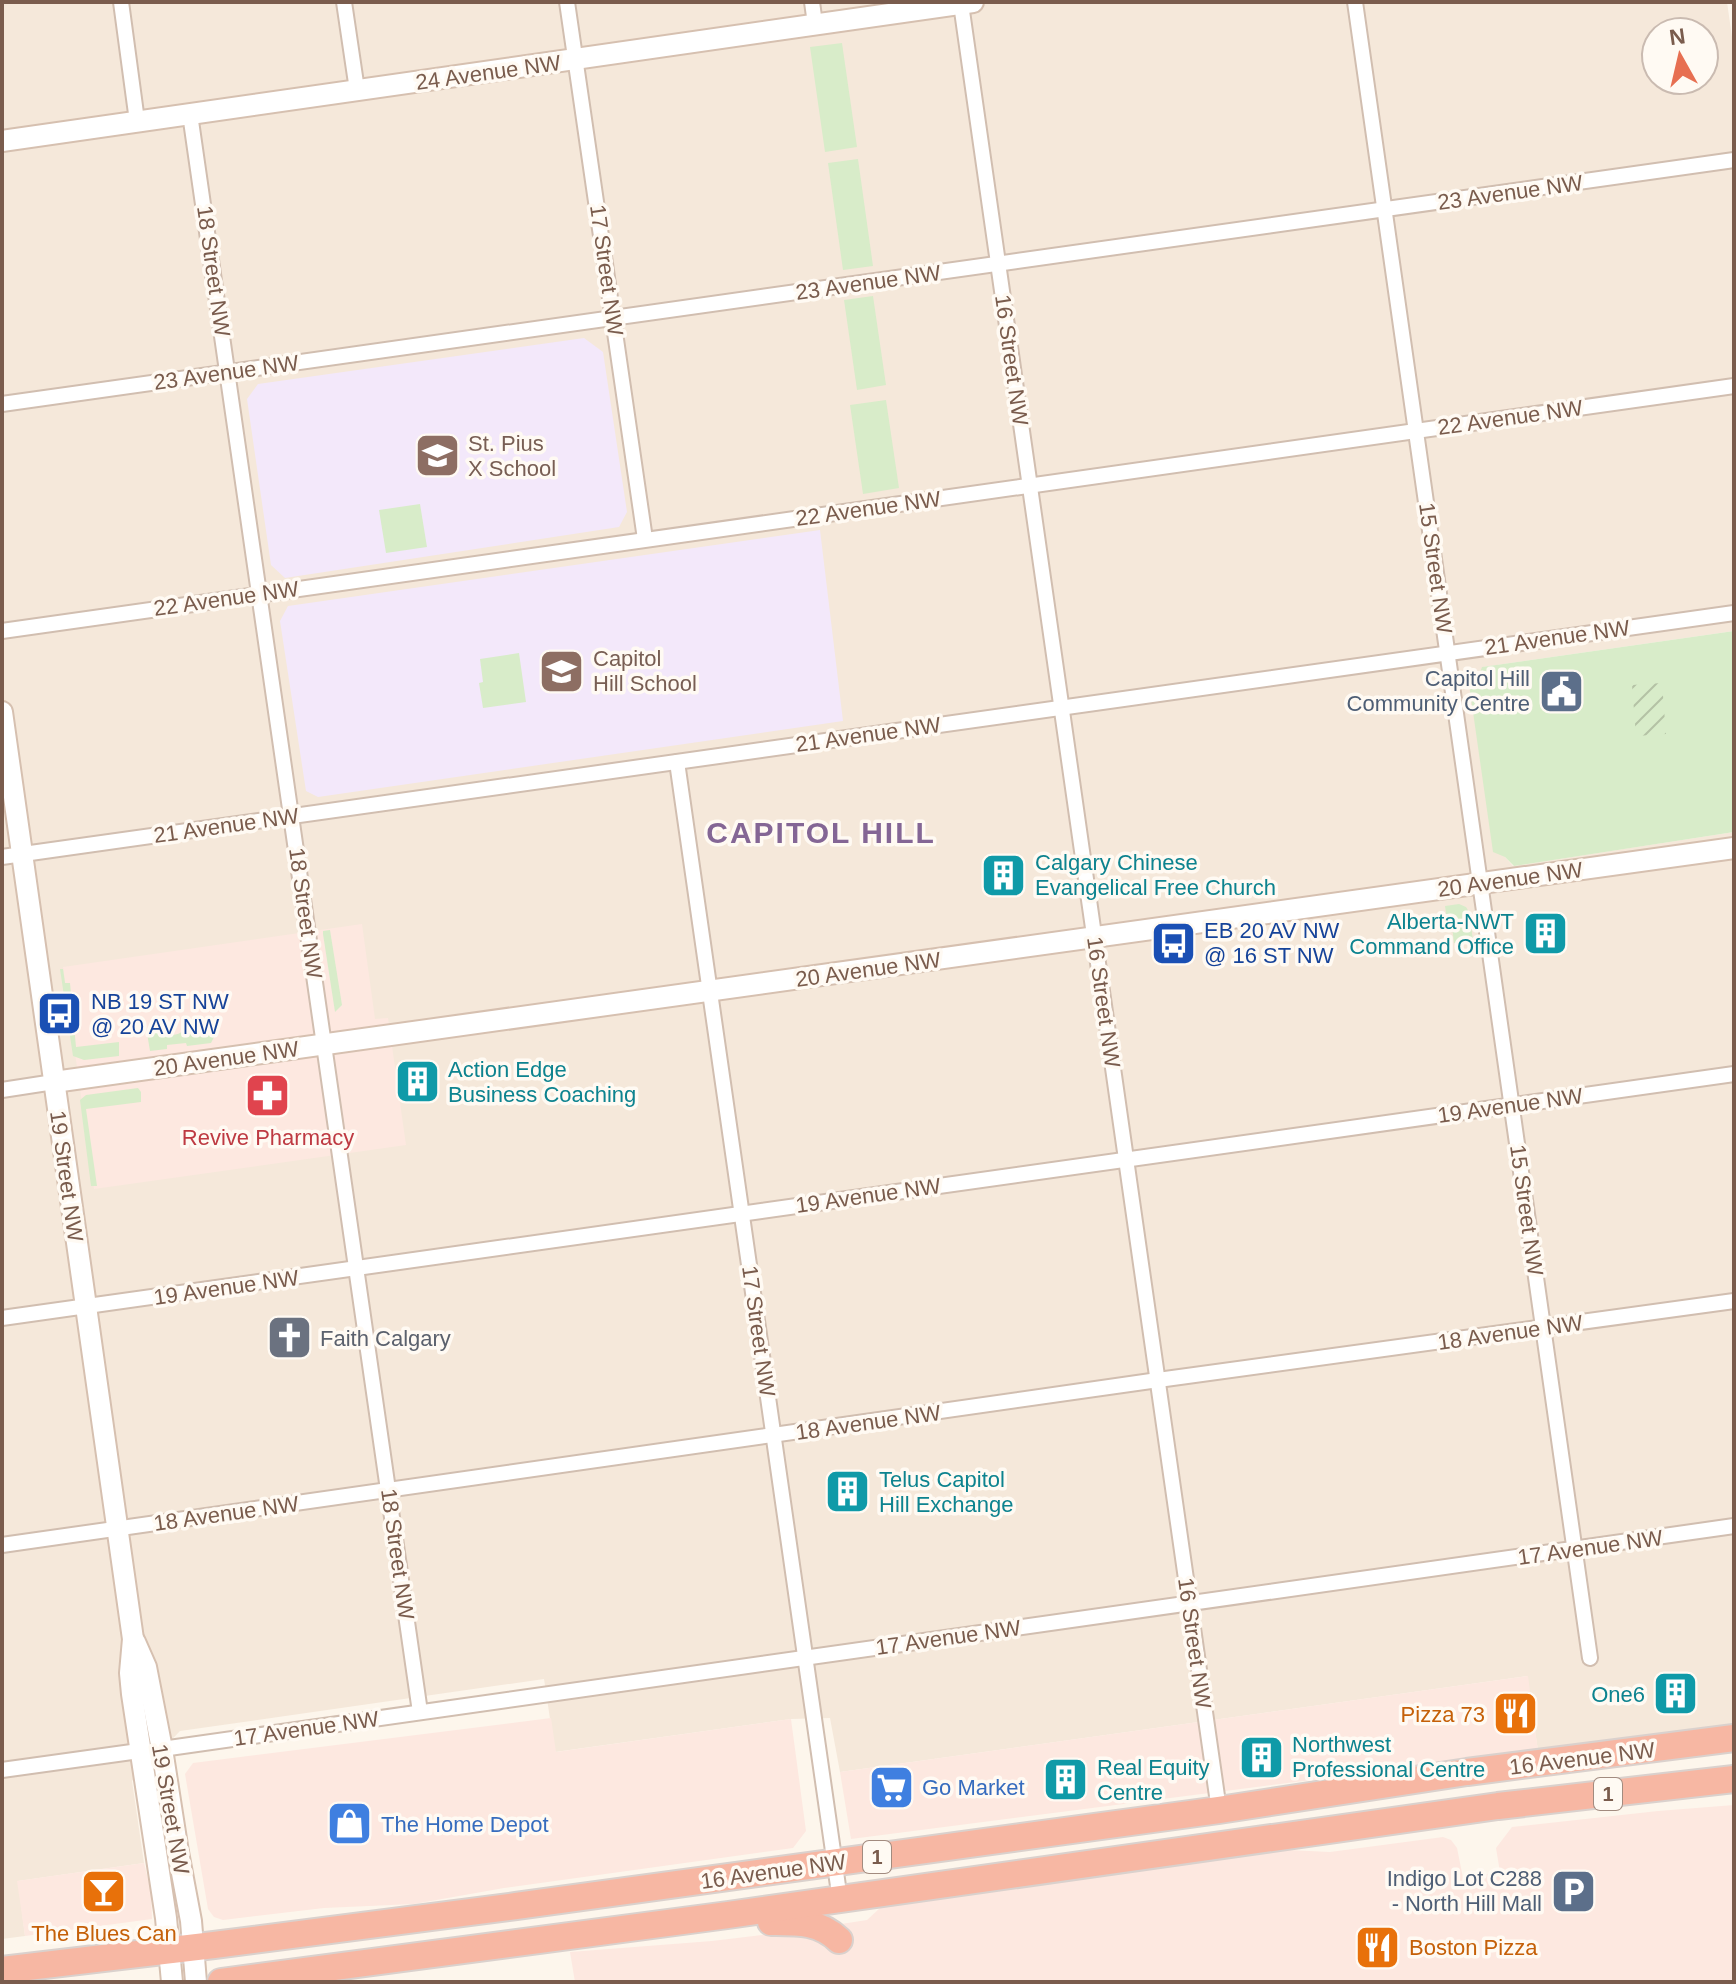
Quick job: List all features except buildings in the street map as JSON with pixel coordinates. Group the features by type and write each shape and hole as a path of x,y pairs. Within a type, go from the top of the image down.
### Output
{"highway":[{"name":"16 Avenue NW","path":"2,1970 834,1863 1467,1772 1734,1738"},
{"name":"16 Avenue NW","path":"221,1982 277,1978 1473,1810 1734,1779"},
{"path":"728,1915 752,1921 799,1922 829,1931 839,1940"}],"street":[{"path":"121,2 137,121"},
{"path":"344,2 357,90"},
{"name":"17 Street NW","path":"567,2 645,539"},
{"path":"812,2 815,24"},
{"name":"15 Street NW","path":"1355,2 1590,1658"},
{"name":"24 Avenue NW","path":"2,141 967,3"},
{"name":"16 Street NW","path":"967,3 998,263 1219,1810"},
{"name":"18 Street NW","path":"190,114 420,1712"},
{"name":"23 Avenue NW","path":"2,404 1734,160"},
{"name":"22 Avenue NW","path":"2,631 1734,386"},
{"name":"21 Avenue NW","path":"12,855 1734,613"},
{"name":"19 Street NW","path":"2,712 12,855 54,1082 118,1528 133,1639 130,1673 139,1751 181,1949 196,1982"},
{"name":"17 Street NW","path":"677,762 840,1900"},
{"name":"20 Avenue NW","path":"2,1090 1734,848"},
{"name":"19 Avenue NW","path":"2,1318 1734,1074"},
{"name":"18 Avenue NW","path":"2,1545 1734,1301"},
{"name":"17 Avenue NW","path":"162,1749 1734,1526"},
{"name":"19 Street NW","path":"133,1639 146,1667 191,1921 172,1982"},
{"path":"2,1770 139,1751"}],"shaded area":[{"path":"2,2 1727,2 1734,51 1734,631 1483,667 1505,857 1513,866 1734,832 1734,1725 1538,1751 1527,1676 840,1772 830,1718 791,1719 555,1752 544,1679 180,1731 132,1781 144,1863 18,1881 25,1936 2,1939"},
{"name":"St. Pius X School","path":"584,338 603,352 627,512 619,527 285,578 271,565 247,399 258,384"},
{"name":"Capitol Hill School","path":"820,530 843,721 318,797 306,791 280,621 288,606"},
{"path":"362,924 375,1019 388,1018 406,1145 94,1189 63,967"},
{"path":"1528,1676 1538,1751 851,1839 840,1772"},
{"path":"551,1718 556,1752 791,1719 806,1831 793,1848 504,1888 414,1904 324,1908 223,1920 214,1917 208,1909 185,1774 193,1763"},
{"path":"1734,1805 1734,1982 575,1982 570,1952 712,1941 802,1930 867,1920 880,1908 889,1905 1288,1850 1330,1852 1443,1837 1451,1840 1457,1848 1463,1878 1500,1872 1496,1848 1512,1827"},
{"path":"144,1863 151,1891 152,1919 25,1936 17,1881"}],"green space":[{"path":"842,43 857,147 825,152 810,47"},
{"path":"858,159 873,266 843,270 828,163"},
{"path":"873,296 886,385 857,390 844,300"},
{"path":"886,400 899,488 863,494 850,405"},
{"path":"420,504 427,547 386,553 379,510"},
{"path":"1734,631 1734,832 1514,866 1505,857 1493,852 1469,684 1478,678 1482,667"},
{"path":"519,653 526,702 483,708 479,683 483,682 480,659"},
{"path":"1662,683 1666,734 1636,736 1632,685"},
{"path":"1459,904 1469,912 1474,947 1470,948 1469,942 1454,943 1453,919 1447,920 1445,906"},
{"path":"330,930 342,1005 335,1012 323,934 323,931"},
{"path":"60,969 63,969 65,983 70,983 76,1047 119,1042 119,1056 84,1060 73,1056"},
{"path":"205,1025 206,1030 214,1030 211,1043 167,1045 167,1049 150,1051 147,1033 166,1031 174,1035 184,1028"},
{"path":"138,1088 141,1102 86,1109 97,1186 91,1186 80,1100 86,1095"}],"place":[{"name":"St. Pius X School","path":"437,456"},
{"name":"Capitol Hill School","path":"562,671"},
{"name":"Capitol Hill Community Centre","path":"1561,691"},
{"name":"Calgary Chinese Evangelical Free Church","path":"1004,875"},
{"name":"Alberta-NWT Command Office","path":"1545,934"},
{"name":"EB 20 AV NW @ 16 ST NW","path":"1173,943"},
{"name":"NB 19 ST NW @ 20 AV NW","path":"60,1014"},
{"name":"Action Edge Business Coaching","path":"417,1082"},
{"name":"Revive Pharmacy","path":"268,1096"},
{"name":"Faith Calgary","path":"289,1338"},
{"name":"Telus Capitol Hill Exchange","path":"848,1492"},
{"name":"One6","path":"1676,1694"},
{"name":"Pizza 73","path":"1516,1714"},
{"name":"Northwest Professional Centre","path":"1261,1757"},
{"name":"Real Equity Centre","path":"1066,1780"},
{"name":"Go Market","path":"891,1787"},
{"name":"The Home Depot","path":"350,1824"},
{"name":"Indigo Lot C288 - North Hill Mall","path":"1573,1891"},
{"name":"The Blues Can","path":"104,1892"},
{"name":"Boston Pizza","path":"1378,1947"}],"district":[{"name":"CAPITOL HILL","path":"821,833"}]}
